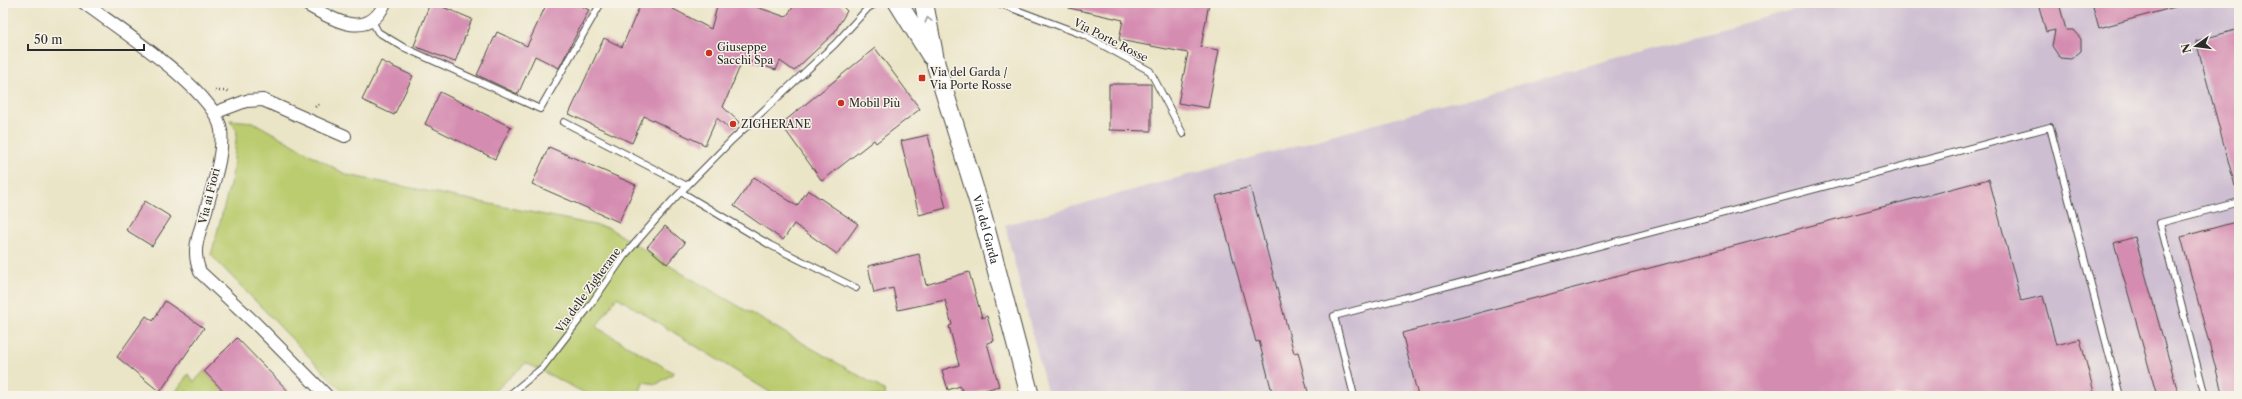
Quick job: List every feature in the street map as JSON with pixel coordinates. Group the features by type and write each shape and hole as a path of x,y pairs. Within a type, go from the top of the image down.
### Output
{"street":[{"name":"Via ai Fiori","path":"84,3 184,79 198,91 214,113 221,130 221,143 207,206 194,250 196,262 200,272 255,323 327,396"},
{"path":"304,3 335,21 347,25 359,25 372,21 385,3"},
{"name":"Via del Garda","path":"898,3 936,65"},
{"name":"Via del Garda","path":"924,3 936,65 980,207 1030,396"},
{"path":"214,113 246,101 263,100 345,136"}],"lane":[{"path":"372,21 378,32 403,47 540,109 601,3"},
{"name":"Via delle Zigherane","path":"508,396 542,368 589,307 624,256 686,186 732,140 824,54 869,6 877,3"},
{"name":"Via Porte Rosse","path":"998,3 1086,36 1150,71 1183,134"},
{"path":"564,122 686,186"},
{"path":"1354,396 1334,316 2050,127 2120,396"},
{"path":"681,192 770,245 856,288"},
{"path":"2205,396 2160,223 2239,202"}],"shaded area":[{"path":"1818,3 2239,3 2239,396 1048,396 1005,225"}],"green space":[{"path":"230,120 253,122 347,175 609,228 683,274 884,390 886,396 776,396 617,297 596,327 674,373 657,384 643,382 639,396 591,396 526,363 489,396 347,396 211,255 232,177 237,131"},
{"path":"204,371 228,396 192,396 186,391 182,396 173,396 188,374 194,382"}],"building":[{"path":"430,3 445,3 443,7 472,19 455,62 414,46"},
{"path":"547,3 575,3 589,10 559,68 535,56 518,94 477,75 497,32 527,46"},
{"path":"641,3 662,3 711,29 718,3 745,3 786,17 796,3 839,3 847,11 834,33 794,71 780,61 776,70 743,59 723,107 739,122 732,131 717,118 705,145 644,116 632,143 569,114 604,38 622,47"},
{"path":"1069,3 1209,3 1201,47 1219,50 1208,108 1178,103 1188,53 1119,40 1123,20 1069,8"},
{"path":"2038,3 2059,3 2066,30 2073,30 2081,39 2081,51 2071,59 2060,58 2052,46 2055,30 2046,32"},
{"path":"2092,3 2175,3 2175,7 2099,28"},
{"path":"2239,29 2239,185 2235,186 2196,41"},
{"name":"Mobil Più","path":"875,48 920,109 876,143 874,140 822,181 781,124"},
{"path":"381,61 413,76 394,115 362,100"},
{"path":"1109,84 1151,84 1151,131 1109,130"},
{"path":"440,92 511,127 495,159 425,124"},
{"path":"928,135 946,208 919,215 901,141"},
{"path":"549,147 636,185 619,222 532,184"},
{"path":"754,177 797,206 808,190 858,224 837,254 794,224 783,240 734,206"},
{"path":"1989,179 2021,301 2043,296 2056,345 2080,339 2095,396 1418,396 1402,333"},
{"path":"1250,187 1294,353 1298,352 1309,396 1273,396 1259,341 1256,342 1216,196"},
{"path":"145,201 171,217 152,246 126,230"},
{"path":"2239,221 2239,396 2223,396 2181,237"},
{"path":"665,226 685,243 667,264 647,247"},
{"path":"2135,237 2179,396 2157,396 2114,243"},
{"path":"919,254 926,285 969,272 982,318 987,316 994,341 987,343 999,386 965,396 960,386 948,390 942,370 959,365 949,326 952,325 945,300 898,310 893,288 874,293 868,266"},
{"path":"165,301 204,328 160,392 117,357 146,316 153,321"},
{"path":"237,338 293,396 228,396 204,371"}],"place":[{"name":"Giuseppe Sacchi Spa","path":"709,53"},
{"name":"Via del Garda / Via Porte Rosse","path":"922,78"},
{"name":"Mobil Più","path":"841,103"},
{"name":"ZIGHERANE","path":"733,124"}]}
